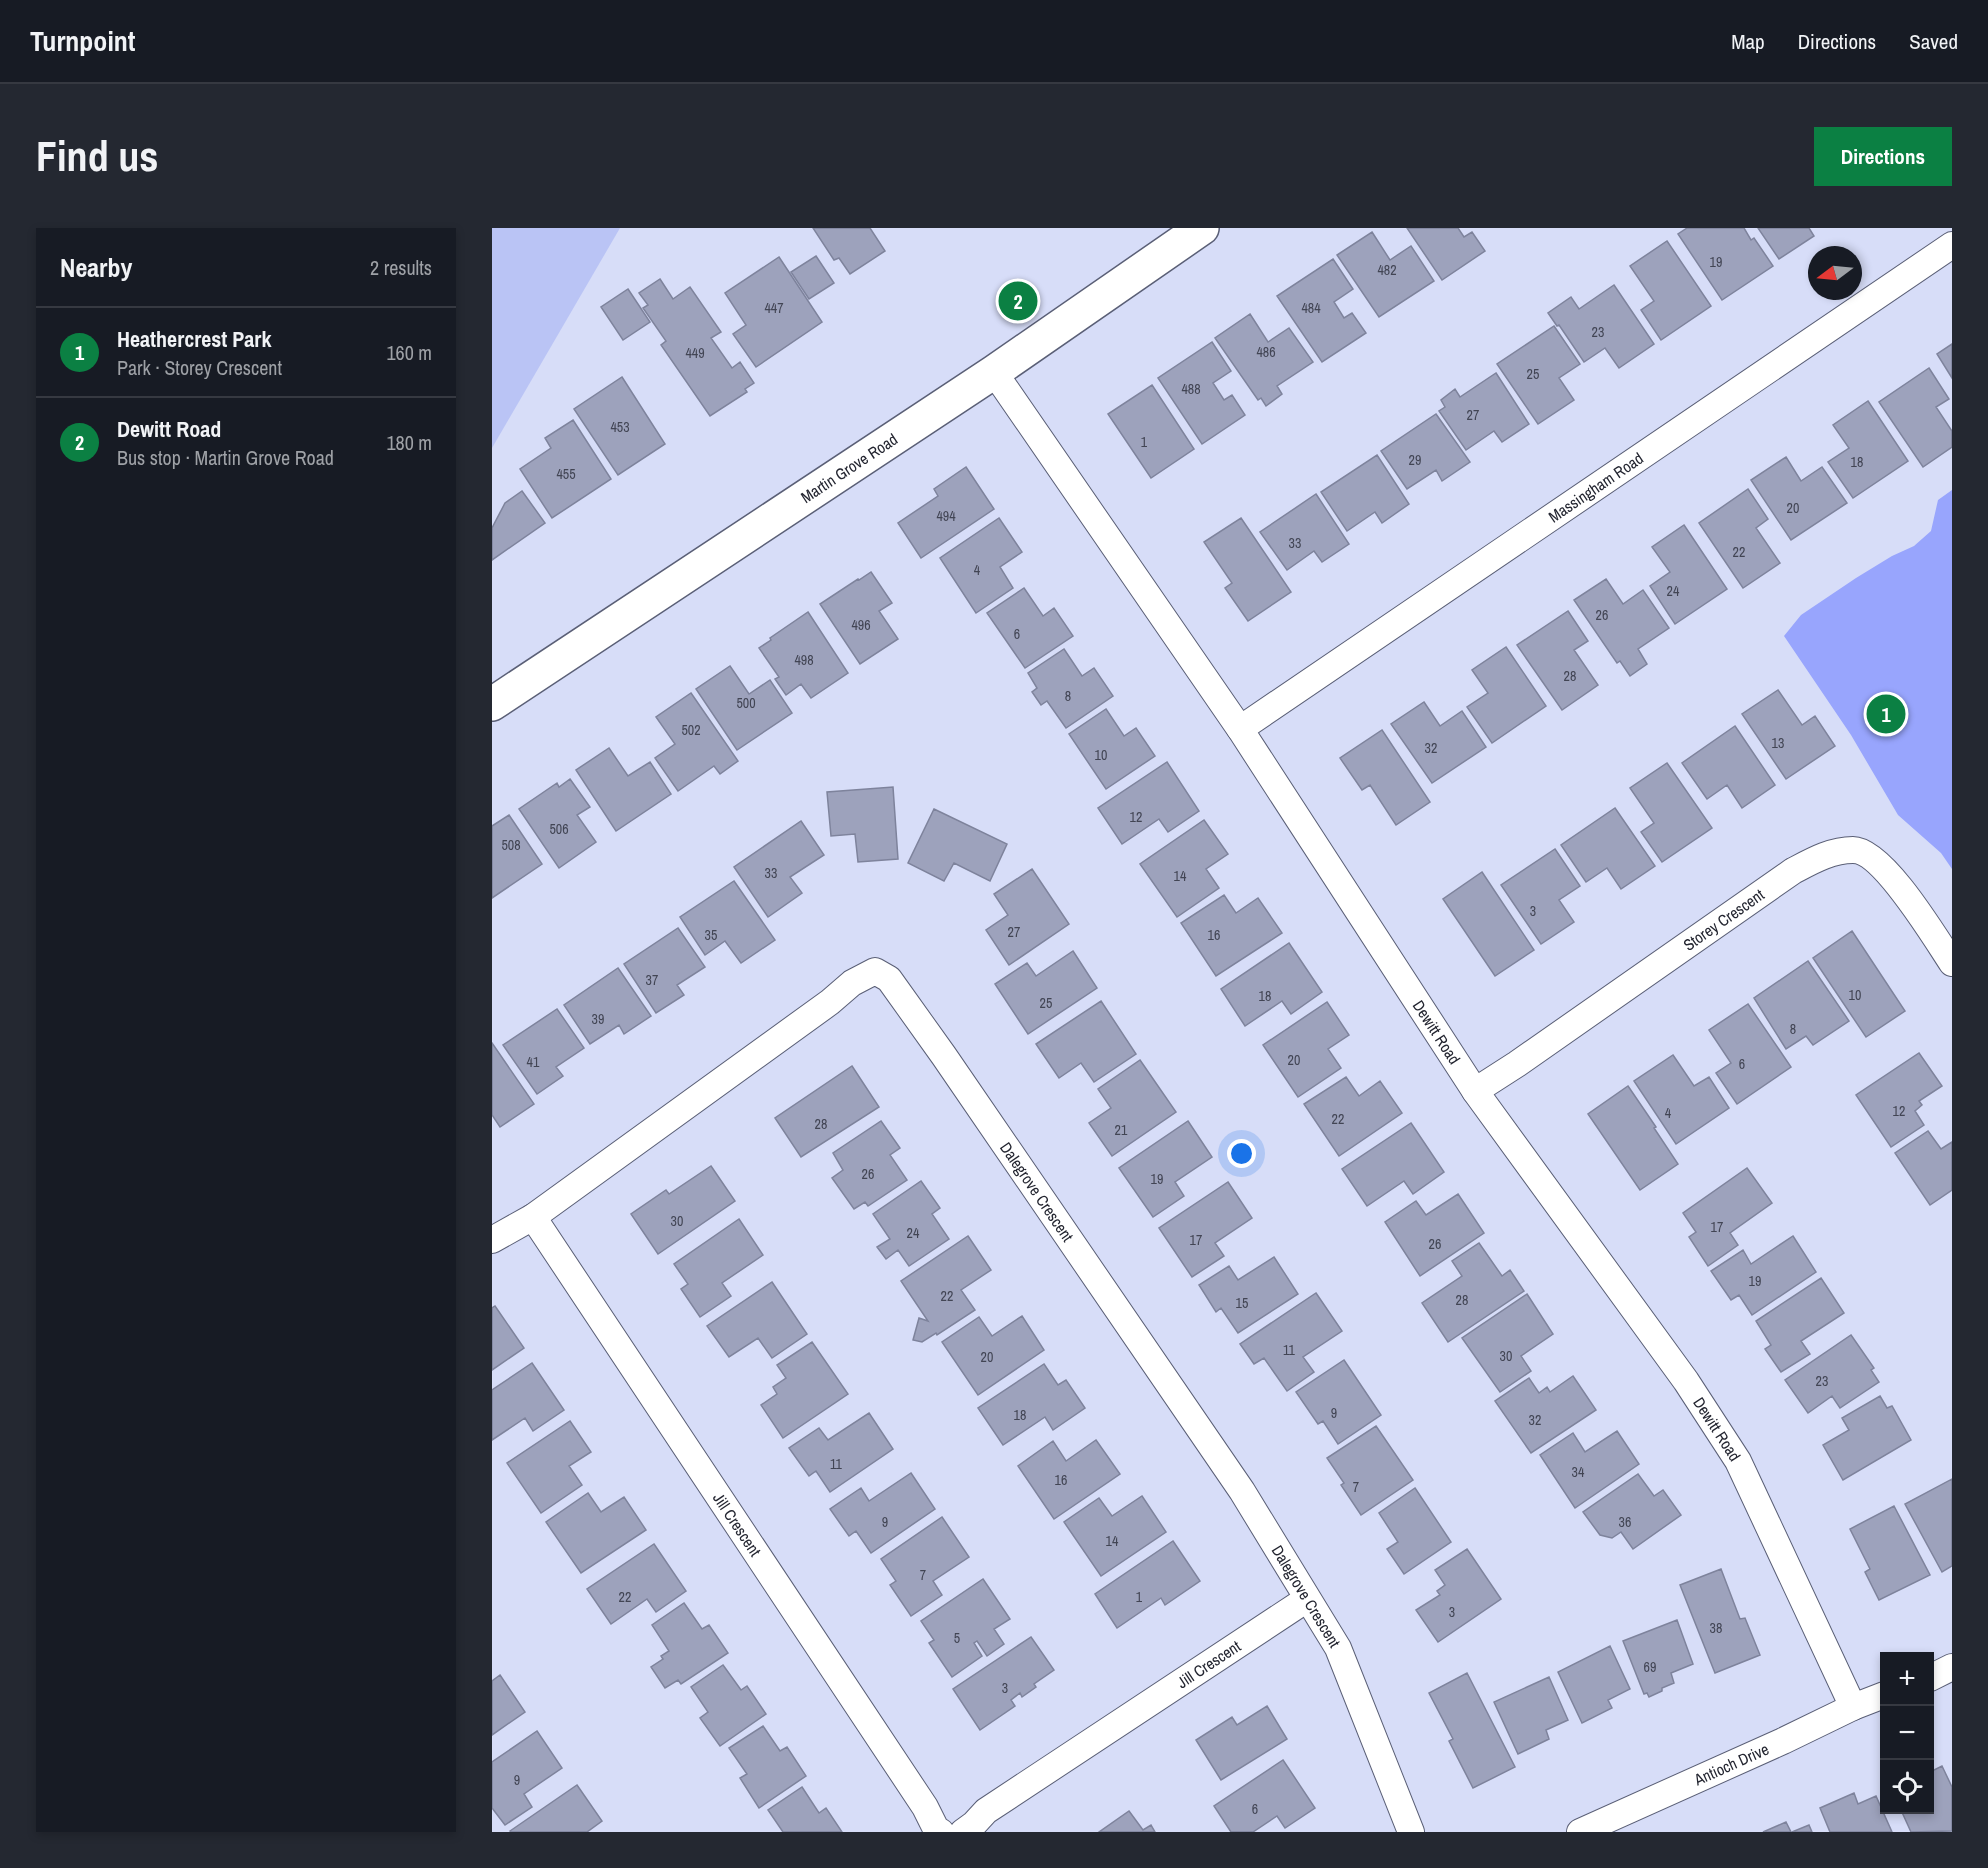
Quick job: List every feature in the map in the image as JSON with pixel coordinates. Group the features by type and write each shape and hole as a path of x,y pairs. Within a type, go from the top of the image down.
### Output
{"main road":[{"name":"Martin Grove Road","path":"492,704 994,372 1202,228"}],"street":[{"name":"Massingham Road","path":"1240,729 1952,245"},
{"name":"Dewitt Road","path":"994,372 1240,729 1475,1091 1686,1381 1738,1461 1853,1707"},
{"name":"Storey Crescent","path":"1475,1091 1793,871 1830,853 1856,850 1879,864 1908,896 1952,963"},
{"name":"Dalegrove Crescent","path":"492,1240 533,1217 830,1002 852,983 875,971 889,979 1242,1491 1338,1647 1411,1832"},
{"name":"Jill Crescent","path":"533,1217 919,1797 936,1829 941,1832"},
{"name":"Jill Crescent","path":"963,1832 986,1811 1307,1599"},
{"path":"1934,1676 1952,1667"},
{"name":"Antioch Drive","path":"1580,1832 1880,1697"}],"shaded area":[{"path":"492,228 620,228 492,448"},
{"path":"1952,490 1952,869 1941,853 1898,815 1851,735 1784,636 1801,615 1892,556 1914,546 1931,531 1938,500"}],"building":[{"path":"813,228 870,228 885,251 850,274 839,258 834,260"},
{"path":"1407,228 1458,228 1464,237 1472,232 1485,251 1442,280"},
{"path":"1687,228 1744,228 1751,240 1754,238 1773,266 1722,300 1678,234"},
{"path":"1758,228 1809,228 1814,236 1779,259"},
{"path":"1372,232 1390,260 1411,246 1434,281 1379,317 1337,255"},
{"path":"1667,241 1711,306 1661,340 1641,310 1654,301 1630,266"},
{"path":"816,256 834,283 809,299 791,272"},
{"path":"779,257 822,322 756,367 733,334 746,325 725,293"},
{"path":"1333,259 1353,289 1334,302 1344,318 1352,313 1366,333 1322,362 1277,296"},
{"path":"660,279 673,299 690,287 721,332 711,338 732,368 740,362 754,383 745,389 747,392 710,416 661,345 666,341 643,308 648,305 639,293"},
{"path":"1614,285 1654,344 1619,368 1605,348 1584,362 1548,313 1571,297 1579,309"},
{"path":"628,289 650,322 623,340 601,307"},
{"path":"1250,314 1268,342 1289,328 1313,362 1277,386 1282,394 1266,406 1261,398 1258,400 1215,338"},
{"path":"1554,326 1580,364 1559,378 1574,400 1538,424 1497,364"},
{"path":"1212,342 1231,371 1213,383 1224,400 1232,395 1245,415 1202,444 1158,378"},
{"path":"1952,344 1952,378 1937,354"},
{"path":"1929,368 1949,399 1936,407 1952,431 1952,447 1923,467 1879,402"},
{"path":"1496,373 1529,424 1502,442 1494,431 1466,450 1439,411 1445,407 1441,400 1455,389 1460,397"},
{"path":"622,377 665,444 618,475 574,409"},
{"path":"1152,385 1194,449 1151,478 1108,414"},
{"path":"1868,401 1908,461 1853,498 1828,462 1849,448 1833,425"},
{"path":"1436,414 1470,462 1442,481 1436,470 1407,489 1381,451"},
{"path":"573,420 611,479 552,518 520,469 551,448 545,438"},
{"path":"1377,455 1409,504 1382,523 1375,512 1347,531 1321,492"},
{"path":"1786,457 1801,481 1822,467 1847,503 1791,540 1751,480"},
{"path":"966,467 994,509 921,558 898,523 938,496 934,489"},
{"path":"1748,489 1768,519 1756,528 1780,563 1743,588 1699,523"},
{"path":"522,491 545,523 492,560 492,528 505,503"},
{"path":"1316,494 1349,544 1322,562 1314,551 1287,570 1260,532"},
{"path":"999,518 1022,552 1000,567 1013,588 976,613 940,558"},
{"path":"1241,518 1291,592 1248,621 1225,588 1232,583 1204,542"},
{"path":"1684,525 1727,589 1675,624 1650,586 1670,572 1652,547"},
{"path":"871,572 892,603 879,611 898,639 860,664 820,604"},
{"path":"1606,579 1623,604 1643,590 1669,628 1638,649 1647,664 1630,676 1620,661 1617,663 1574,600"},
{"path":"1024,588 1043,616 1054,608 1073,636 1025,668 987,613"},
{"path":"1568,611 1588,641 1574,650 1598,685 1562,710 1517,645"},
{"path":"808,612 848,673 811,698 801,684 786,695 775,679 779,677 759,648"},
{"path":"1506,647 1546,706 1492,743 1467,707 1488,693 1472,670"},
{"path":"1064,649 1082,676 1094,668 1113,696 1066,728 1047,701 1041,705 1032,692 1037,688 1028,673"},
{"path":"730,666 749,694 770,680 792,713 737,750 696,689"},
{"path":"1778,690 1802,725 1815,716 1835,746 1786,779 1742,714"},
{"path":"691,693 738,761 720,774 714,766 678,791 655,758 675,744 656,717"},
{"path":"1424,702 1440,726 1462,711 1486,747 1432,783 1391,724"},
{"path":"1106,709 1124,736 1136,728 1155,756 1106,789 1069,734"},
{"path":"1735,726 1775,785 1742,808 1727,785 1707,799 1682,763"},
{"path":"1382,730 1430,802 1396,825 1370,785 1362,790 1340,758"},
{"path":"609,748 628,776 650,762 671,794 616,831 576,770"},
{"path":"1167,762 1199,811 1168,832 1159,819 1122,844 1098,808"},
{"path":"1667,763 1712,828 1662,862 1641,832 1654,823 1630,788"},
{"path":"570,779 590,807 577,815 596,842 559,868 519,809 557,783 559,787"},
{"path":"893,787 898,859 858,862 855,834 831,836 827,792"},
{"path":"1615,808 1655,866 1621,889 1607,868 1586,882 1561,845"},
{"path":"934,809 1007,844 990,881 954,863 944,881 908,863"},
{"path":"509,815 542,864 492,898 492,826"},
{"path":"1204,820 1228,854 1206,869 1219,888 1177,917 1140,864"},
{"path":"801,821 824,855 790,877 802,893 768,917 734,867"},
{"path":"1555,849 1580,886 1559,900 1574,922 1541,944 1501,885"},
{"path":"1032,869 1069,924 1009,965 986,930 1008,915 994,894"},
{"path":"1482,872 1534,950 1495,976 1443,899"},
{"path":"734,881 775,940 741,963 725,941 705,955 680,917"},
{"path":"1224,895 1236,913 1258,898 1282,933 1216,976 1181,923"},
{"path":"678,928 705,967 677,985 684,995 656,1013 624,964"},
{"path":"1852,931 1905,1011 1866,1037 1813,958"},
{"path":"1289,943 1322,992 1291,1014 1282,1001 1245,1026 1221,989"},
{"path":"1073,951 1097,988 1028,1034 995,984 1027,963 1036,976"},
{"path":"1808,961 1849,1021 1813,1045 1806,1036 1786,1049 1754,998"},
{"path":"618,968 651,1016 624,1034 619,1025 590,1044 564,1005"},
{"path":"1101,1001 1136,1054 1094,1082 1081,1063 1059,1078 1036,1044"},
{"path":"1327,1002 1349,1035 1328,1049 1341,1068 1298,1097 1263,1045"},
{"path":"1748,1004 1791,1067 1737,1104 1716,1073 1731,1063 1709,1030"},
{"path":"557,1009 584,1048 556,1067 563,1076 537,1094 503,1045"},
{"path":"492,1043 534,1104 500,1127 492,1115"},
{"path":"1919,1053 1942,1086 1919,1101 1922,1105 1915,1111 1924,1125 1891,1147 1856,1095"},
{"path":"1673,1055 1694,1086 1709,1077 1729,1108 1676,1144 1634,1081"},
{"path":"1140,1060 1176,1112 1112,1156 1089,1123 1111,1108 1098,1089"},
{"path":"852,1066 879,1107 801,1157 775,1118"},
{"path":"1346,1077 1359,1096 1380,1081 1402,1113 1339,1156 1304,1104"},
{"path":"1628,1086 1678,1164 1640,1190 1588,1114"},
{"path":"881,1121 900,1148 890,1155 907,1180 868,1206 865,1202 854,1209 832,1178 843,1170 833,1153"},
{"path":"1188,1121 1212,1157 1175,1182 1184,1196 1153,1217 1119,1168"},
{"path":"1411,1123 1444,1172 1413,1194 1404,1181 1367,1206 1342,1169"},
{"path":"1928,1131 1941,1149 1952,1142 1952,1190 1930,1205 1895,1153"},
{"path":"711,1166 735,1201 658,1254 631,1214 666,1190 669,1194"},
{"path":"1747,1168 1772,1203 1730,1233 1738,1245 1708,1266 1689,1237 1696,1232 1683,1213"},
{"path":"921,1181 940,1208 932,1214 949,1239 909,1266 898,1250 886,1259 877,1247 890,1239 873,1214"},
{"path":"1228,1182 1252,1218 1215,1243 1224,1256 1192,1277 1159,1228"},
{"path":"1458,1194 1484,1233 1420,1276 1385,1222 1416,1201 1426,1215"},
{"path":"739,1219 763,1255 722,1283 731,1296 700,1317 681,1289 688,1284 674,1264"},
{"path":"968,1236 991,1270 961,1290 975,1310 937,1335 936,1333 922,1342 913,1340 919,1318 928,1321 901,1281"},
{"path":"1793,1236 1816,1272 1752,1315 1739,1295 1731,1300 1711,1271 1743,1250 1751,1264"},
{"path":"1479,1243 1502,1276 1510,1270 1524,1291 1448,1342 1422,1303 1462,1276 1452,1261"},
{"path":"1274,1257 1298,1294 1238,1333 1221,1308 1216,1312 1199,1285 1229,1266 1238,1280"},
{"path":"1821,1278 1844,1313 1801,1341 1810,1354 1781,1372 1765,1349 1771,1345 1756,1321"},
{"path":"772,1282 807,1334 772,1358 758,1338 729,1357 707,1326"},
{"path":"1316,1293 1342,1331 1303,1357 1314,1372 1287,1391 1264,1358 1254,1364 1240,1344"},
{"path":"1527,1294 1553,1334 1521,1356 1531,1371 1500,1392 1462,1338"},
{"path":"495,1306 524,1348 492,1370 492,1308"},
{"path":"1022,1316 1044,1350 978,1395 942,1342 979,1317 992,1336"},
{"path":"1851,1335 1874,1368 1871,1370 1879,1382 1840,1408 1832,1396 1808,1413 1785,1380"},
{"path":"812,1342 848,1394 783,1438 761,1405 777,1394 773,1387 786,1378 777,1365"},
{"path":"1344,1360 1381,1415 1338,1444 1323,1421 1318,1424 1296,1392"},
{"path":"532,1363 564,1410 533,1431 525,1418 492,1440 492,1390"},
{"path":"1044,1364 1058,1385 1066,1380 1085,1408 1053,1430 1045,1417 1003,1445 978,1408"},
{"path":"1573,1376 1596,1410 1531,1453 1495,1401 1529,1378 1539,1393 1547,1387 1550,1392"},
{"path":"1880,1396 1887,1408 1892,1406 1911,1440 1843,1480 1823,1445 1849,1430 1842,1418"},
{"path":"869,1413 893,1449 830,1492 816,1471 809,1476 789,1448 819,1428 828,1440"},
{"path":"570,1421 591,1452 569,1466 582,1485 541,1513 507,1463"},
{"path":"1376,1426 1413,1480 1361,1515 1341,1485 1344,1483 1327,1458"},
{"path":"1617,1431 1639,1464 1575,1508 1540,1455 1573,1433 1585,1452"},
{"path":"1096,1440 1120,1474 1054,1519 1018,1466 1053,1441 1066,1461"},
{"path":"911,1473 935,1509 871,1553 856,1531 849,1536 830,1509 861,1488 869,1501"},
{"path":"1638,1474 1654,1496 1663,1490 1681,1515 1633,1549 1621,1532 1612,1538 1600,1535 1583,1512"},
{"path":"1952,1479 1952,1566 1942,1572 1905,1504"},
{"path":"1415,1488 1451,1542 1404,1574 1387,1549 1398,1542 1379,1513"},
{"path":"588,1493 601,1512 624,1497 646,1530 581,1573 546,1522"},
{"path":"1142,1496 1166,1532 1101,1576 1064,1522 1099,1498 1112,1516"},
{"path":"1894,1506 1930,1575 1879,1600 1865,1572 1870,1569 1850,1529"},
{"path":"942,1517 969,1557 933,1581 942,1595 911,1616 890,1585 896,1581 881,1559"},
{"path":"1173,1541 1200,1581 1165,1605 1161,1598 1117,1628 1095,1594"},
{"path":"654,1544 686,1591 656,1612 647,1599 611,1624 587,1589"},
{"path":"1467,1549 1501,1599 1438,1642 1416,1610 1440,1595 1437,1591 1445,1585 1435,1570"},
{"path":"1721,1569 1740,1619 1745,1618 1760,1655 1715,1673 1680,1585"},
{"path":"983,1579 1010,1619 994,1629 1004,1644 987,1656 977,1641 974,1643 982,1656 952,1677 929,1643 934,1640 921,1621"},
{"path":"684,1603 702,1629 709,1625 728,1653 681,1684 678,1680 665,1688 651,1667 663,1659 661,1656 669,1651 652,1625"},
{"path":"1677,1620 1693,1664 1671,1673 1674,1683 1649,1697 1647,1693 1644,1694 1623,1641"},
{"path":"1031,1637 1054,1670 1034,1684 1036,1687 1022,1697 1020,1693 1011,1700 1015,1706 980,1730 953,1689"},
{"path":"1610,1646 1630,1689 1608,1700 1612,1708 1582,1723 1558,1672"},
{"path":"723,1665 741,1690 747,1686 766,1714 720,1746 700,1718 708,1712 691,1687"},
{"path":"1467,1673 1515,1767 1473,1788 1449,1741 1453,1739 1429,1693"},
{"path":"500,1675 525,1712 492,1735 492,1681"},
{"path":"1549,1677 1568,1720 1546,1730 1549,1739 1518,1754 1494,1702"},
{"path":"1267,1706 1287,1739 1221,1780 1196,1740 1232,1717 1237,1725"},
{"path":"763,1726 780,1751 787,1747 806,1776 759,1808 740,1778 747,1774 729,1748"},
{"path":"537,1731 562,1768 524,1794 532,1807 505,1825 492,1808 492,1762"},
{"path":"1283,1760 1315,1808 1285,1828 1277,1816 1253,1832 1231,1832 1214,1806"},
{"path":"1942,1766 1952,1787 1952,1831 1911,1832 1903,1814 1934,1814 1934,1770"},
{"path":"577,1785 602,1821 587,1832 510,1831"},
{"path":"802,1787 819,1813 826,1808 842,1832 783,1832 768,1810"},
{"path":"1854,1793 1858,1804 1876,1796 1880,1805 1880,1814 1884,1814 1892,1832 1830,1832 1820,1808"},
{"path":"1129,1811 1143,1830 1151,1825 1155,1832 1099,1832"},
{"path":"1786,1822 1791,1832 1763,1832"},
{"path":"1809,1825 1812,1832 1792,1832"}],"place":[{"name":"Dewitt Road","path":"1018,301"},
{"name":"Heathercrest Park","path":"1886,714"}]}
